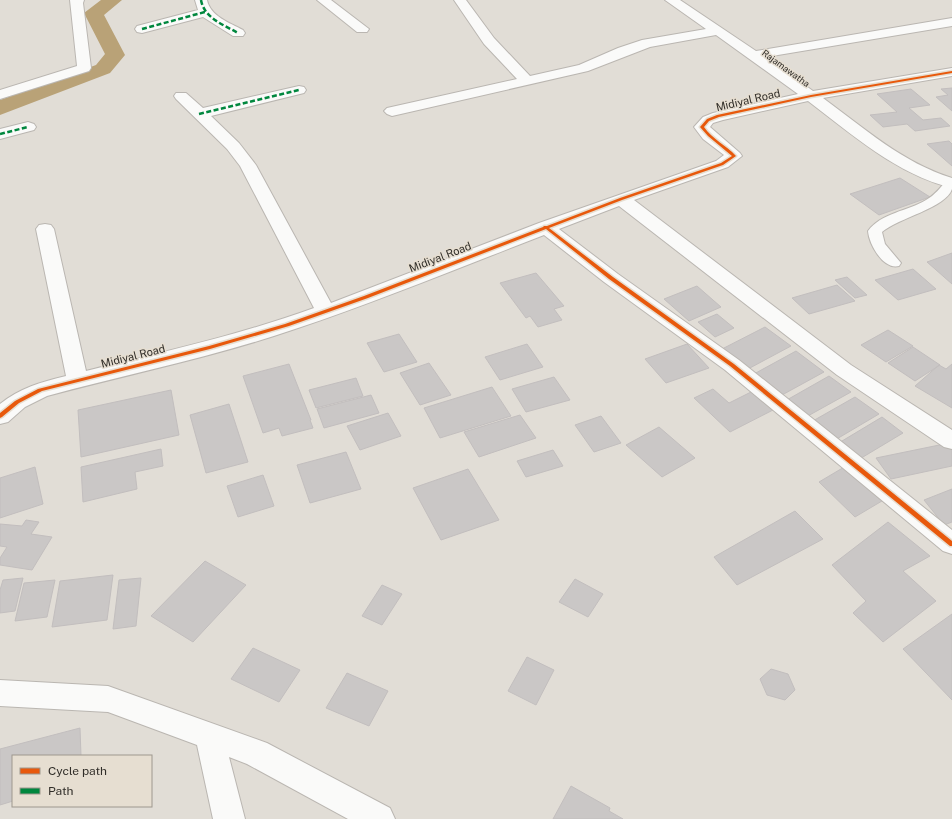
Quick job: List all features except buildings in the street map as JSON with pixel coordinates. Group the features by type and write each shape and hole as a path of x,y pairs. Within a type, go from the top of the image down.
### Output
{"street":[{"path":"0,95 84,68 76,1 78,0"},
{"path":"323,0 362,29"},
{"path":"460,0 489,41 526,80"},
{"name":"Rajamawatha","path":"672,0 720,30 811,96 845,123 901,161 936,178 951,183"},
{"path":"142,29 203,6 238,33"},
{"path":"755,55 952,22"},
{"path":"392,111 583,68 598,63 607,57 652,42 720,30"},
{"path":"811,96 952,72"},
{"path":"199,114 299,90"},
{"path":"181,96 233,146 248,165 326,312"},
{"name":"Midiyal Road","path":"0,416 17,402 40,390 210,347 326,312 621,198 729,161 734,156 725,146 708,136 702,127 708,120 718,116 811,96"},
{"path":"0,134 28,127"},
{"path":"621,198 844,370 952,441"},
{"path":"546,227 612,278 732,365 952,544"},
{"path":"45,229 77,380"},
{"path":"0,693 108,699 256,753 378,819"},
{"path":"209,735 229,819"}],"lane":[{"path":"894,263 880,248 875,240 875,231 882,224 918,209 938,197 951,183"}],"waterway":[{"path":"0,108 103,69 115,55 94,13 113,0"}],"marked path":[{"path":"201,0 202,6 209,15 238,33"},
{"path":"142,29 205,12"},
{"path":"199,114 299,90"},
{"path":"0,134 28,127"}],"cycle path":[{"path":"0,416 17,402 40,390 210,347 287,325 366,297 621,199 722,164 734,156 705,132 702,127 708,120 718,116 811,96 952,72"},
{"path":"545,227 611,278 732,365 952,544"}]}
